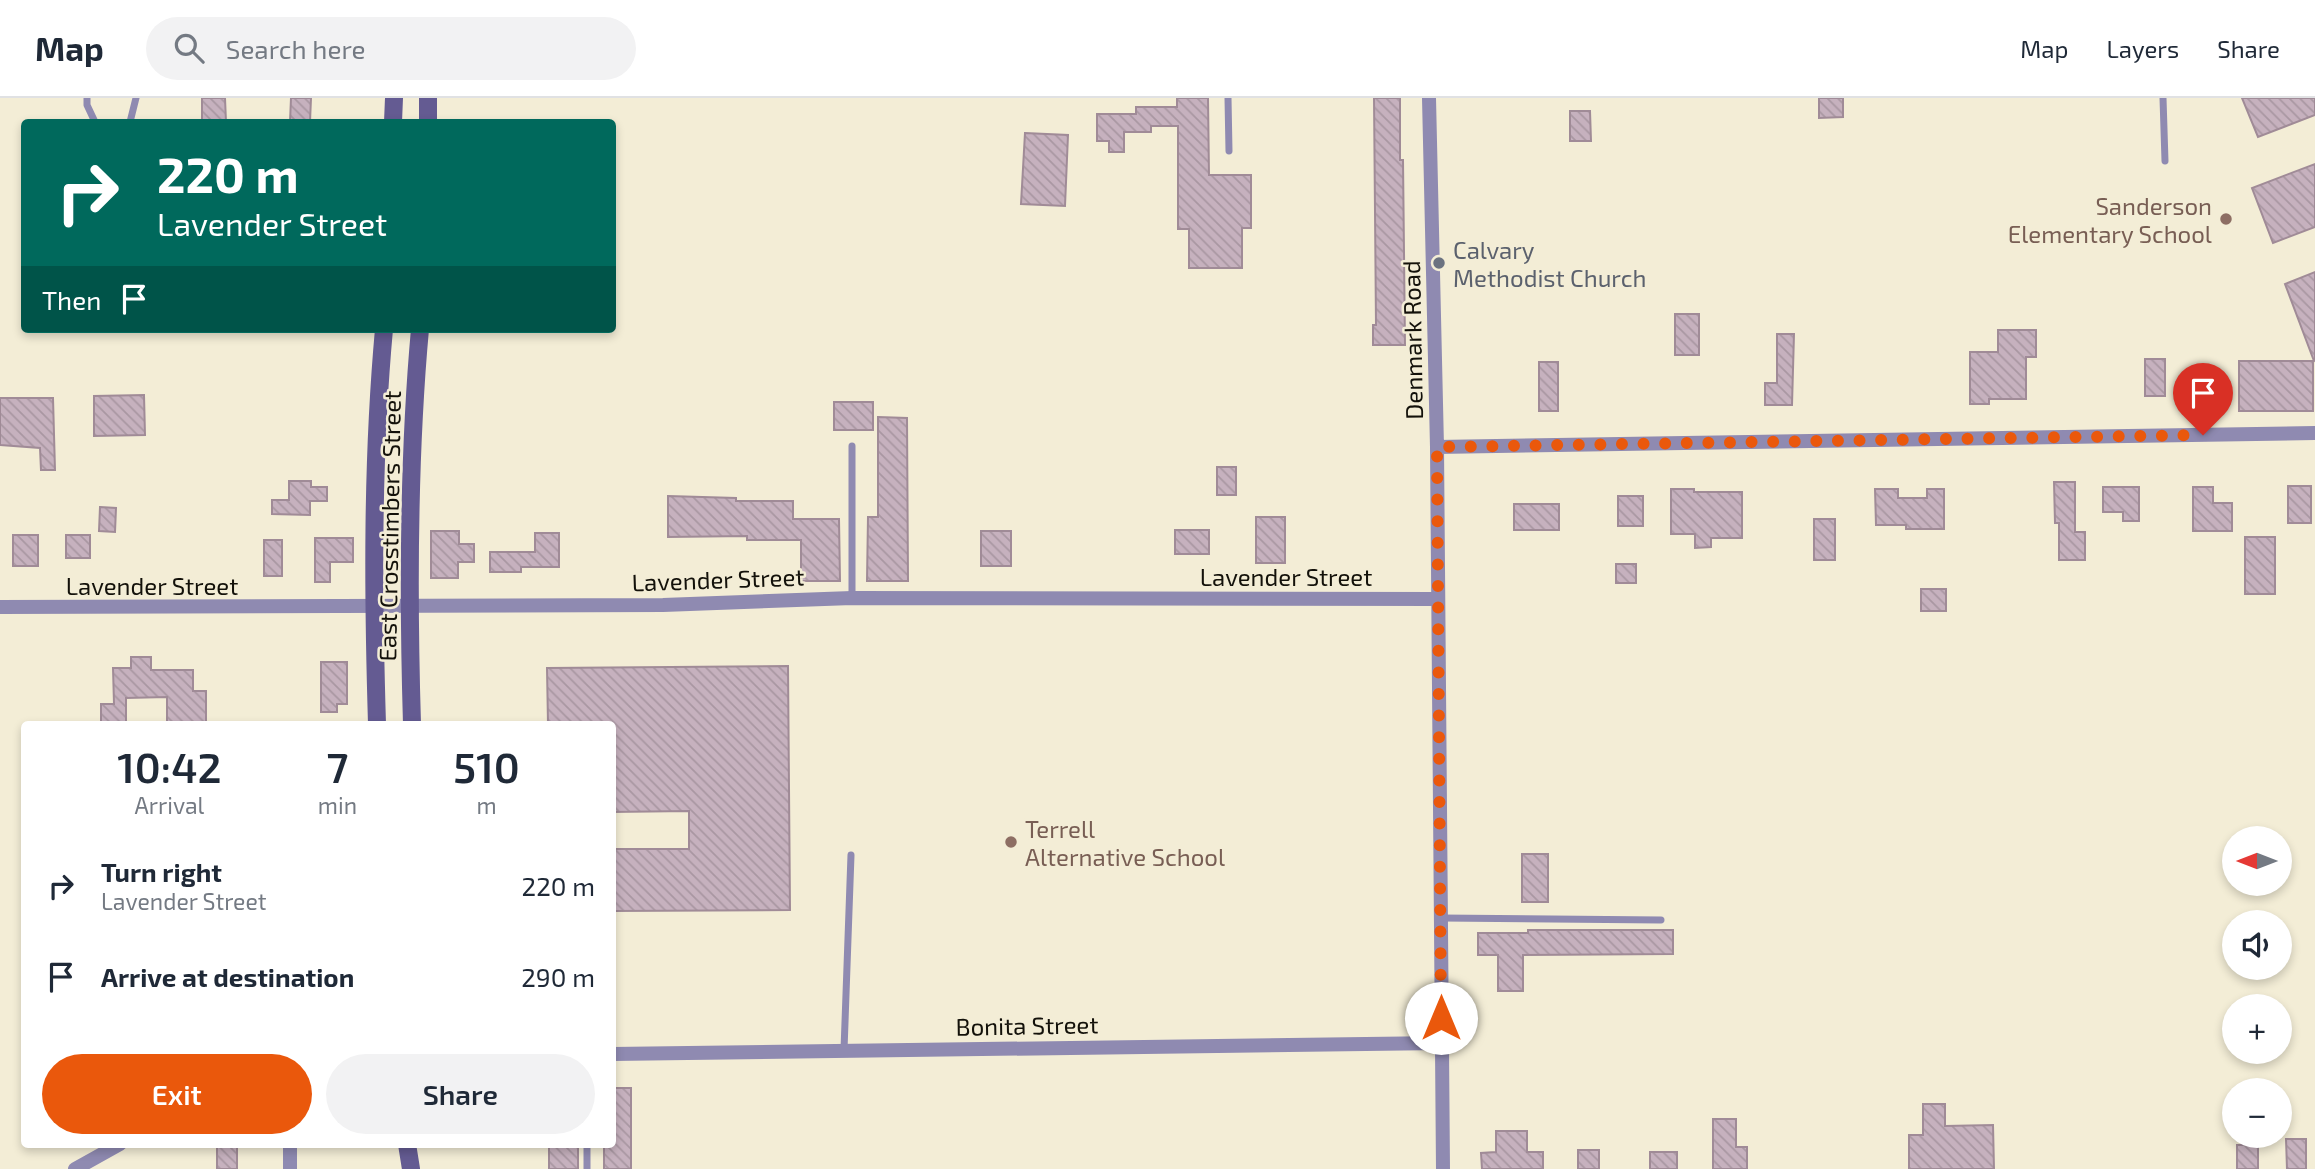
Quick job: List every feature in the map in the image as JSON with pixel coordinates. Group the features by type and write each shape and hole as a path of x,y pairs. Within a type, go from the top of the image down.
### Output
{"main road":[{"path":"393,119 394,98"},
{"path":"428,98 428,119"},
{"name":"East Crosstimbers Street","path":"377,721 373,491 384,333"},
{"name":"East Crosstimbers Street","path":"412,721 408,607 409,493 420,333"},
{"path":"408,1148 411,1169"}],"street":[{"name":"Denmark Road","path":"1429,98 1437,447 1443,1169"},
{"path":"1437,447 2315,433"},
{"name":"Lavender Street","path":"0,607 663,605 852,598 1438,599"},
{"name":"Bonita Street","path":"616,1054 1442,1043"},
{"path":"75,1169 113,1148"},
{"path":"290,1148 290,1169"}],"lane":[{"path":"87,98 94,119"},
{"path":"131,119 136,98"},
{"path":"1228,98 1229,151"},
{"path":"2163,98 2165,161"},
{"path":"852,446 852,598"},
{"path":"844,1050 851,855"},
{"path":"1441,918 1661,920"},
{"path":"587,1148 587,1169"}],"building":[{"path":"202,98 225,98 226,119 202,119"},
{"path":"291,98 311,98 310,119 290,119"},
{"path":"1177,98 1208,98 1209,175 1251,175 1251,228 1242,228 1242,268 1189,268 1189,229 1178,229 1178,126 1151,126 1151,132 1124,132 1124,152 1109,152 1109,141 1097,141 1097,114 1136,114 1136,107 1177,107"},
{"path":"1374,98 1400,98 1405,345 1373,345 1373,325 1376,325"},
{"path":"1819,98 1843,98 1843,117 1819,118"},
{"path":"2242,98 2315,98 2315,115 2258,137"},
{"path":"1570,111 1590,111 1591,141 1570,141"},
{"path":"1025,133 1068,135 1065,206 1021,204"},
{"path":"2315,164 2315,227 2273,243 2252,188"},
{"path":"2315,272 2315,360 2314,361 2285,284"},
{"path":"1675,314 1699,314 1699,355 1675,355"},
{"path":"1998,330 2036,330 2036,357 2026,357 2026,399 1989,399 1989,404 1970,404 1970,352 1998,352"},
{"path":"1777,334 1794,334 1792,405 1765,405 1765,383 1777,383"},
{"path":"2145,359 2165,359 2165,396 2145,396"},
{"path":"2239,361 2313,361 2313,411 2239,411"},
{"path":"1539,362 1558,362 1558,411 1539,411"},
{"path":"144,395 145,435 94,436 94,396"},
{"path":"0,398 53,398 55,470 41,470 40,448 0,445"},
{"path":"834,402 873,402 873,430 834,430"},
{"path":"878,417 907,418 908,581 867,581 868,517 878,517"},
{"path":"1217,467 1236,467 1236,495 1217,495"},
{"path":"289,481 311,481 311,487 327,487 327,501 310,501 310,515 272,514 272,500 289,500"},
{"path":"2054,482 2075,482 2075,532 2085,532 2085,560 2059,560 2059,523 2055,523"},
{"path":"2288,486 2311,486 2311,523 2288,523"},
{"path":"2103,487 2139,487 2139,521 2123,521 2123,512 2103,512"},
{"path":"2193,487 2213,487 2213,503 2232,503 2232,531 2193,531"},
{"path":"1671,489 1742,492 1742,538 1711,538 1711,547 1695,548 1695,534 1671,534"},
{"path":"1875,489 1898,489 1898,498 1927,498 1927,489 1944,489 1944,529 1906,529 1906,525 1876,525"},
{"path":"668,496 736,498 736,501 793,501 793,519 839,519 840,581 801,581 801,540 747,540 747,536 668,537"},
{"path":"1618,496 1643,496 1643,526 1618,526"},
{"path":"1514,504 1559,504 1559,530 1514,530"},
{"path":"100,507 116,508 115,532 99,531"},
{"path":"1256,517 1285,517 1285,563 1256,563"},
{"path":"1814,519 1835,519 1835,560 1814,560"},
{"path":"1175,530 1209,530 1209,554 1175,554"},
{"path":"431,531 459,531 459,544 474,544 474,562 458,562 458,578 431,578"},
{"path":"981,531 1011,531 1011,566 981,566"},
{"path":"535,533 559,533 559,567 521,567 521,572 490,572 490,552 535,552"},
{"path":"13,535 38,535 38,566 13,566"},
{"path":"66,535 90,535 90,558 66,558"},
{"path":"2245,537 2275,537 2275,594 2245,594"},
{"path":"315,538 353,538 353,562 330,562 330,582 315,582"},
{"path":"264,540 282,540 282,576 264,576"},
{"path":"1616,564 1636,564 1636,583 1616,583"},
{"path":"1921,589 1946,589 1946,611 1921,611"},
{"path":"131,657 151,657 151,670 193,670 193,691 206,691 206,721 167,721 167,697 126,698 126,721 101,721 101,704 114,704 113,668 131,668"},
{"path":"321,662 347,662 347,704 337,704 337,712 321,712"},
{"path":"788,666 790,910 616,911 616,849 689,849 689,811 616,812 616,721 548,721 547,668"},
{"path":"1522,854 1548,854 1548,902 1522,902"},
{"path":"1528,930 1673,930 1673,954 1523,955 1523,991 1498,991 1498,955 1478,955 1478,933 1528,933"},
{"path":"616,1088 631,1088 631,1169 604,1169 604,1148 616,1148"},
{"path":"1923,1104 1945,1104 1945,1126 1993,1125 1994,1169 1909,1169 1909,1135 1923,1135"},
{"path":"1713,1119 1736,1119 1736,1147 1747,1147 1747,1169 1713,1169"},
{"path":"1496,1131 1527,1131 1527,1152 1543,1152 1543,1169 1482,1169 1481,1153 1496,1152"},
{"path":"2292,1139 2306,1139 2306,1169 2287,1169 2286,1148 2292,1148"},
{"path":"217,1148 237,1148 237,1169 217,1169"},
{"path":"549,1148 578,1148 578,1169 549,1169"},
{"path":"2237,1148 2258,1148 2258,1169 2237,1169"},
{"path":"1578,1150 1599,1150 1599,1169 1578,1169"},
{"path":"1650,1152 1677,1152 1677,1169 1650,1169"}],"place":[{"name":"Sanderson Elementary School","path":"2226,219"},
{"name":"Calvary Methodist Church","path":"1439,263"},
{"name":"Terrell Alternative School","path":"1011,842"}],"route":[{"path":"1441,1018 1437,447 2203,435"}]}
